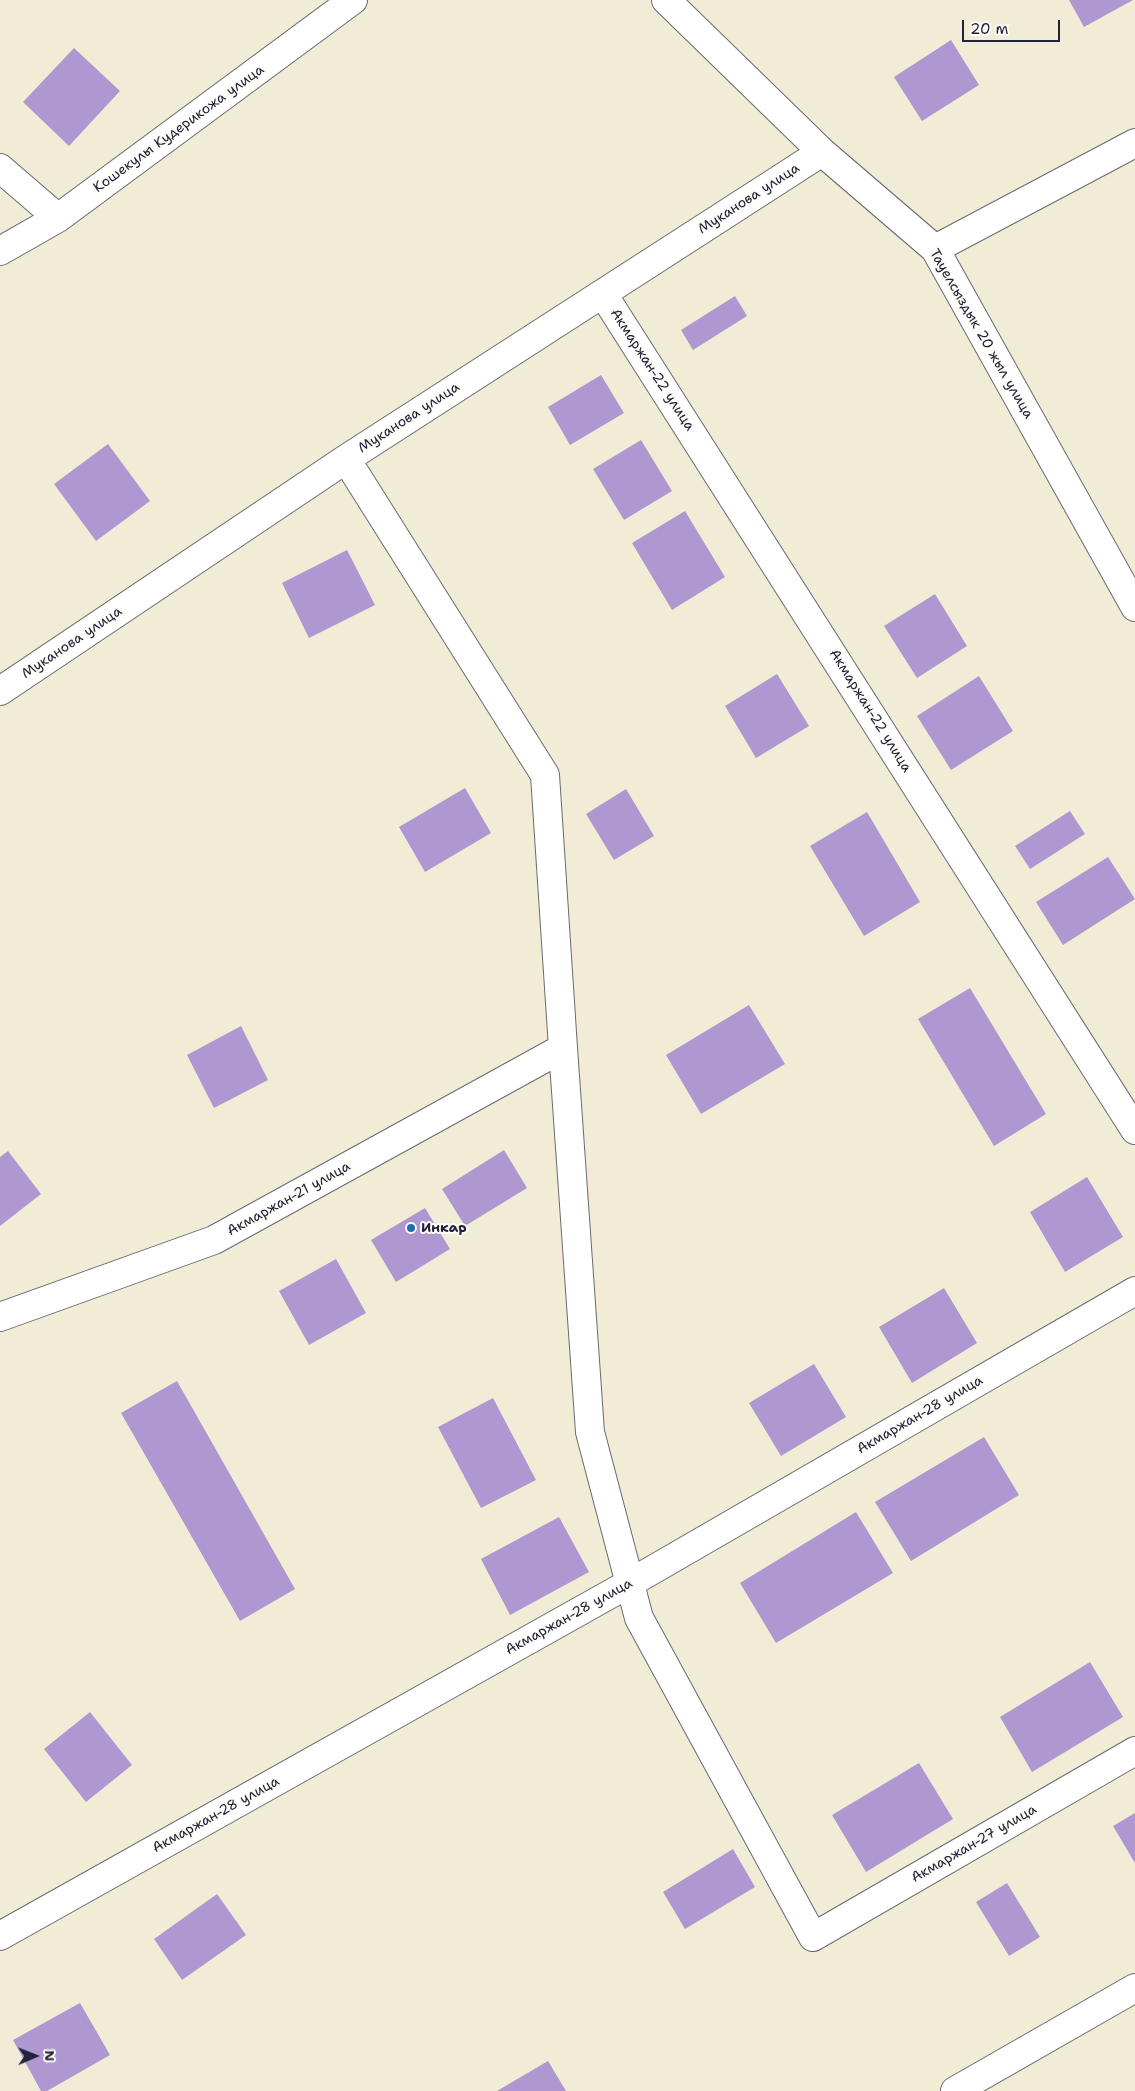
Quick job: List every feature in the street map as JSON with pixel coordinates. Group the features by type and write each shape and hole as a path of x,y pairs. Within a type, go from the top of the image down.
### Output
{"street":[{"name":"Кошекулы Кудерикожа улица","path":"0,251 58,218 353,0"},
{"name":"Тауелсыздык 20 жыл улица","path":"666,0 822,152 935,250 1135,607"},
{"path":"935,250 1135,143"},
{"name":"Муканова улица","path":"0,691 346,459 822,152"},
{"path":"0,168 58,218"},
{"name":"Акмаржан-22 улица","path":"603,294 1135,1130"},
{"path":"346,459 546,775 590,1432 630,1583"},
{"name":"Акмаржан-21 улица","path":"0,1317 214,1240 563,1048"},
{"name":"Акмаржан-28 улица","path":"0,1936 630,1583 1135,1291"},
{"name":"Акмаржан-27 улица","path":"630,1583 639,1618 813,1937 1135,1751"},
{"path":"955,2091 1135,1988"}],"building":[{"path":"1069,0 1133,0 1084,27"},
{"path":"951,40 979,85 922,121 894,77"},
{"path":"74,48 120,91 69,146 23,102"},
{"path":"735,296 747,316 693,350 681,330"},
{"path":"601,375 624,413 570,445 548,407"},
{"path":"641,440 672,491 624,520 593,469"},
{"path":"108,444 150,501 96,541 54,484"},
{"path":"685,511 725,577 672,610 632,543"},
{"path":"347,550 375,605 309,638 282,583"},
{"path":"935,594 967,646 917,678 884,626"},
{"path":"777,674 809,726 756,758 725,706"},
{"path":"979,676 1013,731 951,770 917,716"},
{"path":"465,788 491,833 425,872 399,827"},
{"path":"626,789 654,836 614,860 586,814"},
{"path":"1070,811 1085,834 1030,869 1015,846"},
{"path":"867,812 920,902 864,936 810,846"},
{"path":"1108,857 1135,899 1063,945 1036,902"},
{"path":"970,988 1046,1114 994,1146 918,1019"},
{"path":"749,1005 785,1064 701,1114 666,1055"},
{"path":"241,1026 268,1080 214,1108 187,1055"},
{"path":"504,1150 527,1188 465,1226 442,1189"},
{"path":"8,1151 41,1194 0,1226 0,1157"},
{"path":"1087,1177 1123,1237 1065,1272 1030,1212"},
{"path":"425,1208 450,1249 396,1282 371,1240"},
{"path":"336,1259 366,1313 309,1345 279,1291"},
{"path":"944,1288 977,1343 912,1383 879,1327"},
{"path":"814,1364 846,1417 781,1456 749,1403"},
{"path":"177,1381 295,1589 240,1621 121,1413"},
{"path":"493,1398 536,1480 481,1508 438,1427"},
{"path":"984,1437 1019,1495 911,1561 875,1502"},
{"path":"856,1512 893,1573 776,1643 740,1583"},
{"path":"559,1517 589,1572 510,1615 481,1559"},
{"path":"1090,1662 1123,1717 1032,1772 1000,1717"},
{"path":"90,1712 132,1765 86,1802 44,1749"},
{"path":"919,1763 953,1819 866,1872 832,1815"},
{"path":"1135,1813 1135,1863 1113,1826"},
{"path":"733,1849 755,1887 685,1929 663,1892"},
{"path":"1007,1883 1040,1937 1009,1956 976,1902"},
{"path":"217,1894 246,1935 182,1980 154,1939"},
{"path":"80,2003 110,2055 47,2091 41,2091 13,2040"},
{"path":"548,2061 566,2091 497,2091"}],"place":[{"name":"Инкар","path":"411,1228"}]}
